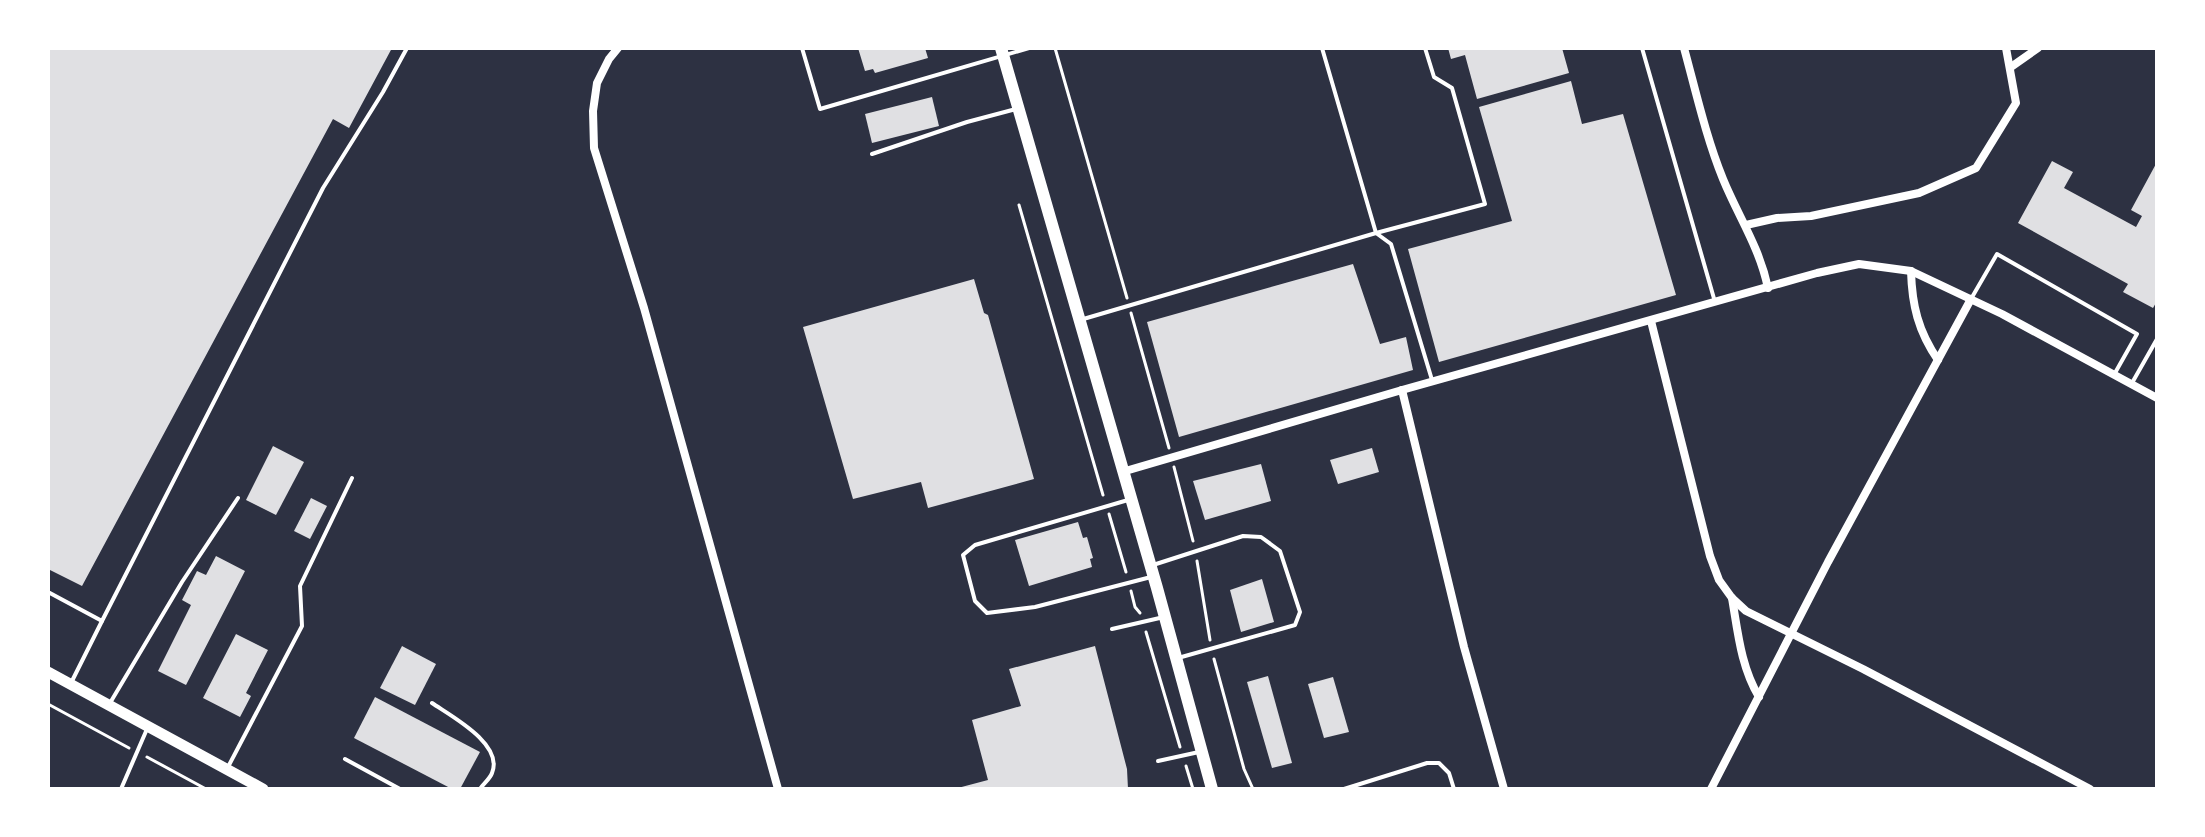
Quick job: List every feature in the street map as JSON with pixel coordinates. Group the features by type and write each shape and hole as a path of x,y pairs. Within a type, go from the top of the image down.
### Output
{"main road":[{"path":"1002,51 1212,789"},
{"path":"48,672 263,789"}],"street":[{"path":"618,48 597,83 593,111 594,148 644,308 778,789"},
{"path":"1684,48 1723,180 1763,263 1768,288"},
{"path":"1746,225 1777,218 1811,216 1919,193 1976,168 2016,103 2006,48"},
{"path":"2011,67 2038,48"},
{"path":"1122,472 1402,390 1817,273 1859,264 1911,271 1971,299 2157,398"},
{"path":"1911,271 1918,320 1925,340 1938,360"},
{"path":"1711,789 1828,562 1971,299"},
{"path":"1651,321 1710,556 1719,580 1732,598 1746,611 1767,623 1792,633 2090,789"},
{"path":"1402,390 1464,647 1504,789"},
{"path":"1732,598 1742,658 1749,681 1759,697"}],"lane":[{"path":"70,684 323,188 407,48"},
{"path":"802,48 820,109 944,74 1002,51 1029,48"},
{"path":"1322,48 1376,233 1391,244 1432,382"},
{"path":"1079,320 1485,204 1452,88 1434,77 1425,48"},
{"path":"1642,48 1715,302"},
{"path":"872,154 1019,108"},
{"path":"1971,299 1997,254 2137,334 2114,375"},
{"path":"2131,384 2157,339"},
{"path":"227,769 302,626 300,586 352,478"},
{"path":"109,705 182,582 238,498"},
{"path":"1130,499 975,545 963,555 975,601 987,613 1035,607 1129,583 1185,555 1243,536 1261,537 1280,551 1300,612 1295,625 1176,659"},
{"path":"48,592 102,621"},
{"path":"1112,629 1164,617"},
{"path":"432,703 478,735 490,749 492,773 480,789"},
{"path":"121,789 148,726"},
{"path":"1158,761 1202,752"},
{"path":"345,759 400,789"},
{"path":"1344,789 1427,763 1439,763 1449,773 1454,789"}],"path":[{"path":"1055,48 1196,551 1211,648 1244,769 1253,789"},
{"path":"1019,205 1135,607 1143,622 1193,789"}],"building":[{"path":"48,48 392,48 349,128 333,119 82,586 48,569"},
{"path":"858,48 925,48 928,58 875,73 873,69 865,71"},
{"path":"1448,48 1562,48 1569,73 1477,99 1465,55 1451,59"},
{"path":"1571,81 1582,124 1623,114 1676,295 1439,362 1408,249 1512,221 1479,107"},
{"path":"932,97 939,126 872,143 865,114"},
{"path":"2052,161 2073,172 2064,188 2136,227 2142,216 2131,210 2157,162 2157,301 2153,308 2123,292 2128,284 2018,223"},
{"path":"1353,264 1380,344 1406,337 1413,370 1179,437 1147,322"},
{"path":"974,279 984,313 988,315 1034,479 928,508 921,482 853,499 803,327"},
{"path":"273,446 304,462 276,515 246,500"},
{"path":"1372,448 1379,472 1338,484 1330,460"},
{"path":"1261,464 1271,501 1205,520 1193,481"},
{"path":"311,498 327,506 310,539 294,531"},
{"path":"1078,522 1083,538 1087,537 1093,558 1090,559 1092,567 1029,586 1015,540"},
{"path":"216,556 245,571 186,685 158,671 191,605 182,600 197,571 206,575"},
{"path":"1262,579 1274,622 1241,632 1230,590"},
{"path":"236,634 268,650 246,693 251,696 240,717 203,698"},
{"path":"402,646 436,664 415,705 380,688"},
{"path":"1095,646 1127,769 1128,789 954,789 988,780 972,720 1021,706 1009,669"},
{"path":"1268,676 1292,763 1272,768 1247,682"},
{"path":"1333,677 1349,732 1324,738 1308,684"},
{"path":"375,697 480,752 460,789 452,789 354,738"}]}
